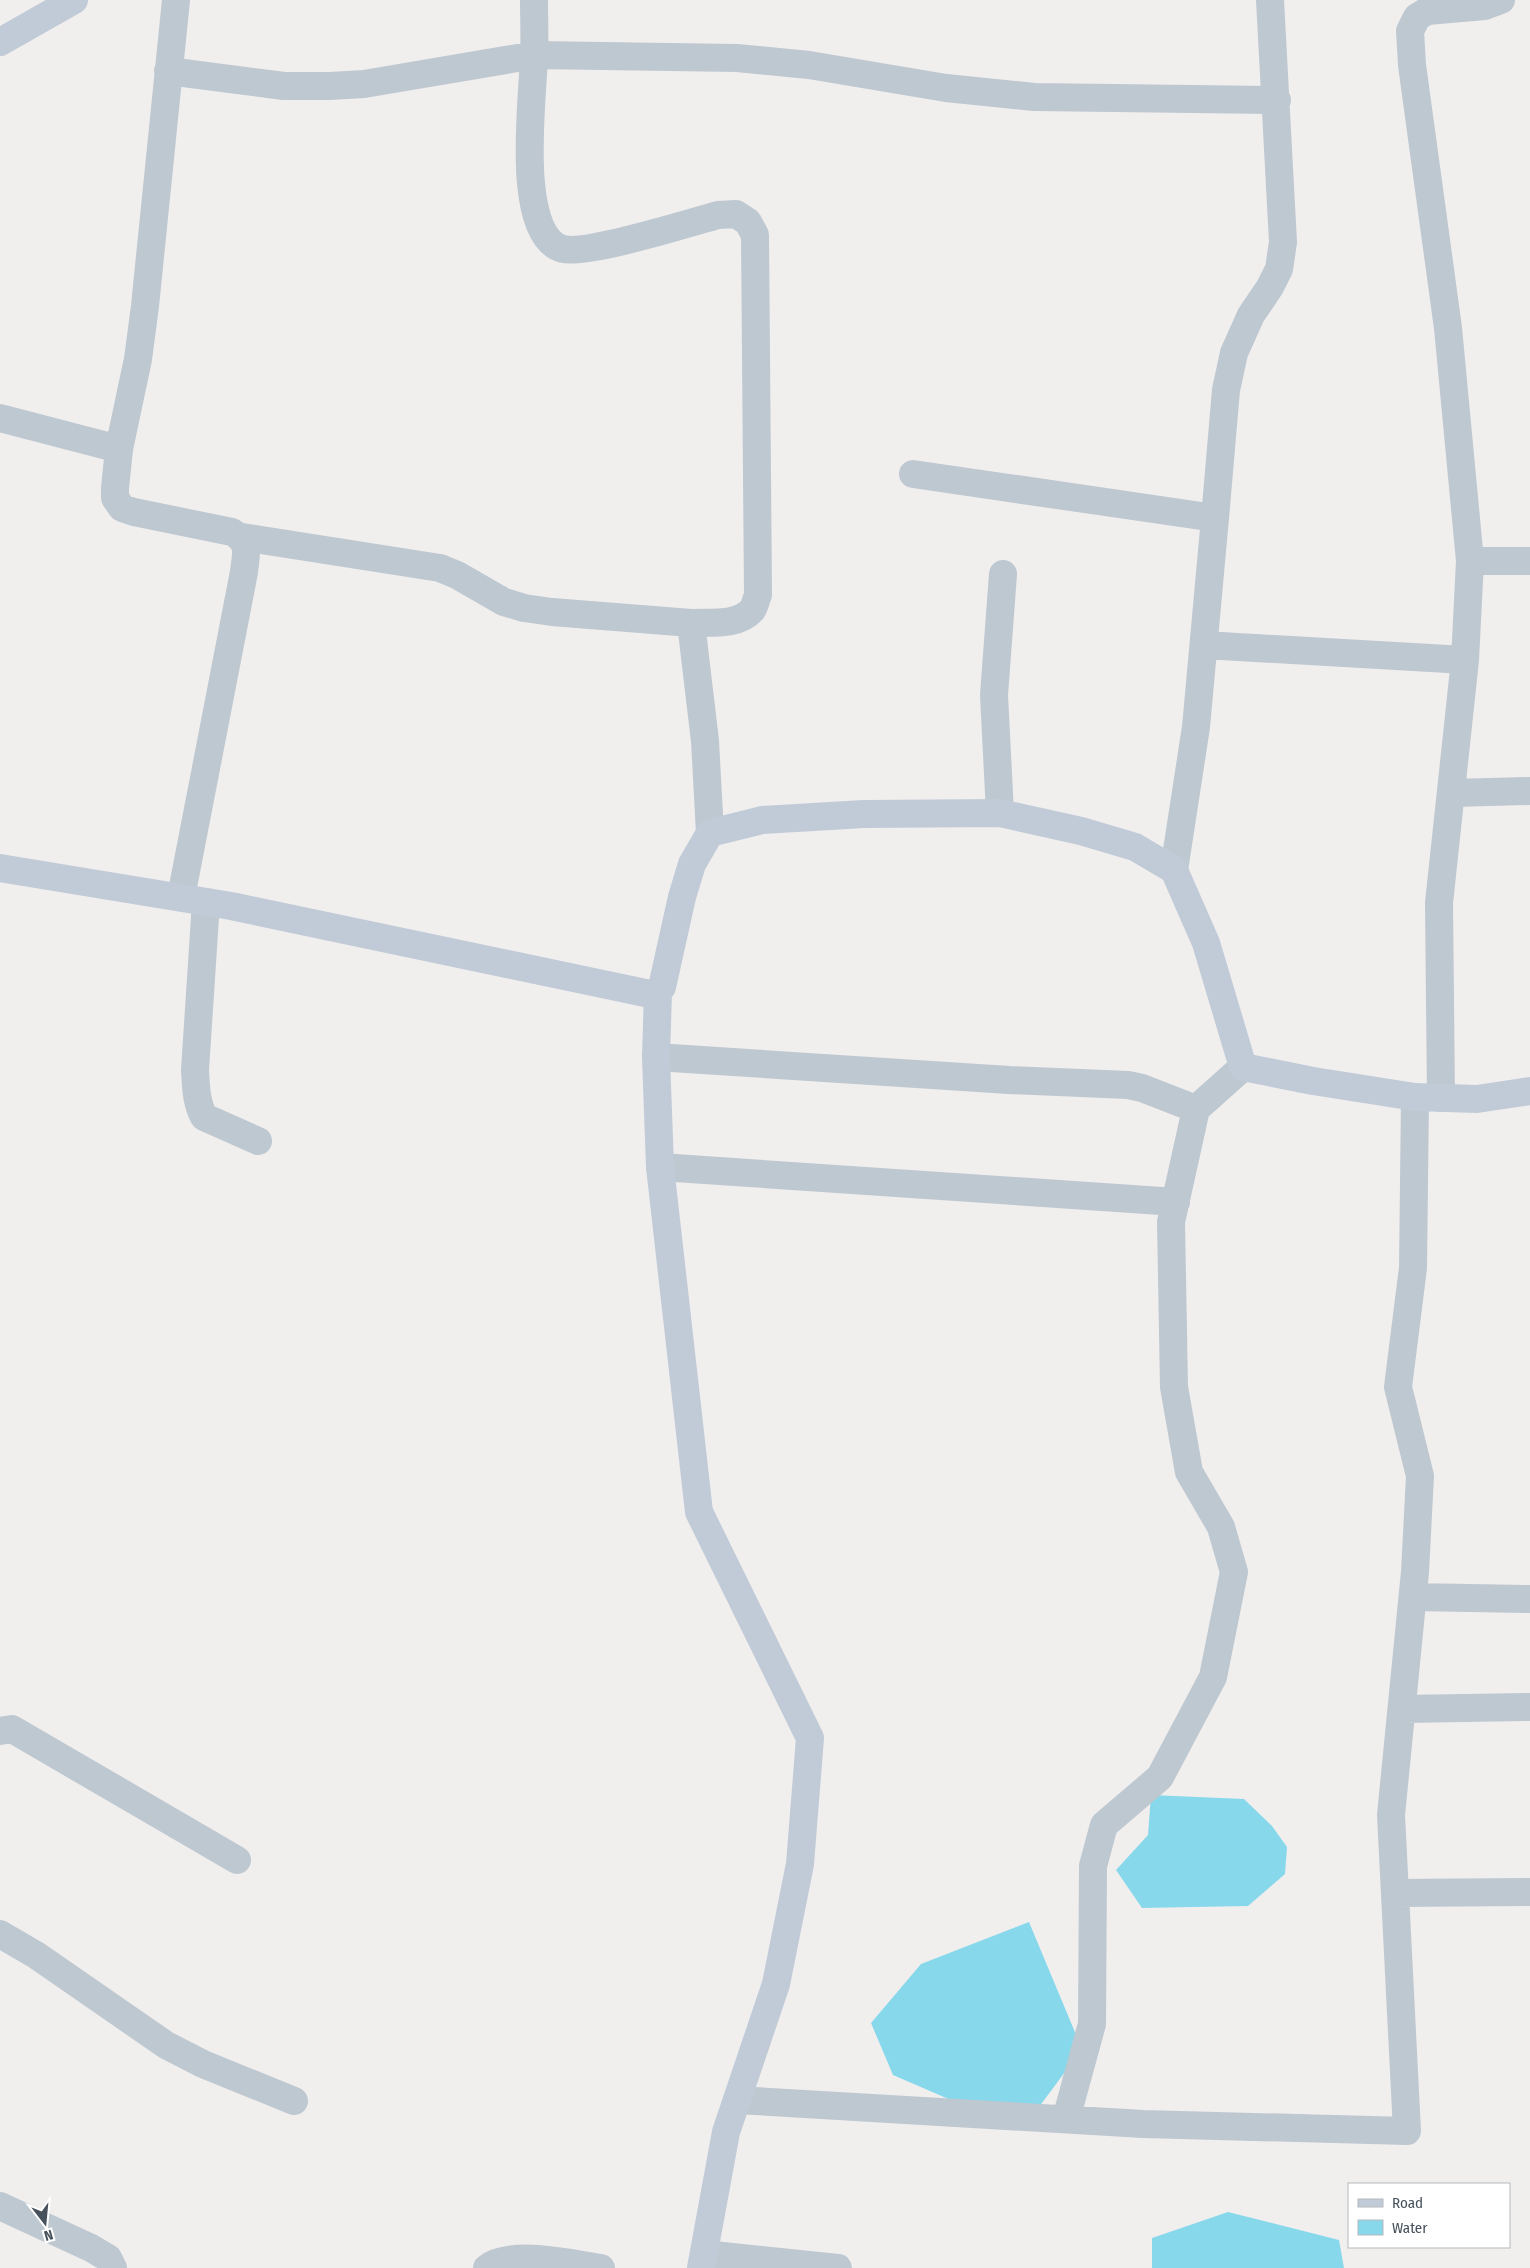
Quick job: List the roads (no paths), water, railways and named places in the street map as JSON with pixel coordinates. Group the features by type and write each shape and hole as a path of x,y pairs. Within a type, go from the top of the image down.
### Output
{"street":[{"path":"0,42 74,0"},
{"path":"176,0 145,306 138,359 119,449 115,488 116,498 122,508 232,532 242,537 440,568 457,575 504,602 524,608 691,623 730,622 753,610 758,595 755,234 748,222 736,214 718,215 590,248 564,249 549,242 540,225 534,204 529,169 535,55 534,0"},
{"path":"1243,1067 1206,942 1174,870 1196,727 1226,390 1234,353 1251,315 1276,275 1283,242 1277,100 1270,0"},
{"path":"737,2100 1143,2124 1407,2131 1391,1815 1413,1597 1420,1476 1398,1387 1414,1268 1428,1097 1440,903 1465,660 1470,561 1448,328 1414,75 1410,31 1416,17 1427,11 1485,6 1501,0"},
{"path":"168,71 284,86 355,85 535,55 737,58 809,64 946,88 1034,97 1277,100"},
{"path":"0,418 119,449"},
{"path":"913,474 1215,518"},
{"path":"242,537 246,547 244,572 193,900 195,1070 196,1094 204,1117 258,1141"},
{"path":"1470,561 1530,561"},
{"path":"1000,813 994,695 1003,574"},
{"path":"691,623 705,742 710,833 692,864 682,897 662,987 658,992 656,1057 660,1168 699,1512 810,1738 800,1864 776,1984 726,2132 702,2261 838,2268"},
{"path":"1204,645 1465,660"},
{"path":"1452,793 1530,791"},
{"path":"710,833 762,820 864,814 1000,813 1081,831 1135,847 1174,870"},
{"path":"0,868 193,900 645,993 658,992"},
{"path":"656,1057 1009,1080 1128,1085 1142,1088 1196,1110"},
{"path":"1243,1067 1313,1081 1428,1097 1477,1099 1530,1091"},
{"path":"1066,2119 1092,2024 1093,1866 1104,1825 1160,1777 1213,1677 1234,1572 1221,1527 1189,1472 1174,1387 1171,1222 1196,1110 1243,1067"},
{"path":"660,1168 1176,1202"},
{"path":"1413,1597 1530,1599"},
{"path":"1402,1709 1530,1707"},
{"path":"0,1731 12,1729 237,1860"},
{"path":"1395,1893 1530,1892"},
{"path":"0,1934 36,1955 166,2045 203,2064 294,2101"},
{"path":"0,2206 91,2248 108,2258 113,2268"},
{"path":"487,2268 494,2262 539,2258 601,2268"}],"water":[{"path":"1151,1795 1244,1799 1272,1826 1287,1847 1285,1874 1248,1906 1142,1908 1116,1870 1148,1835"},
{"path":"1029,1922 1082,2049 1039,2107 960,2104 893,2075 871,2023 921,1964"},
{"path":"1228,2212 1339,2240 1344,2268 1152,2268 1152,2238"}]}
